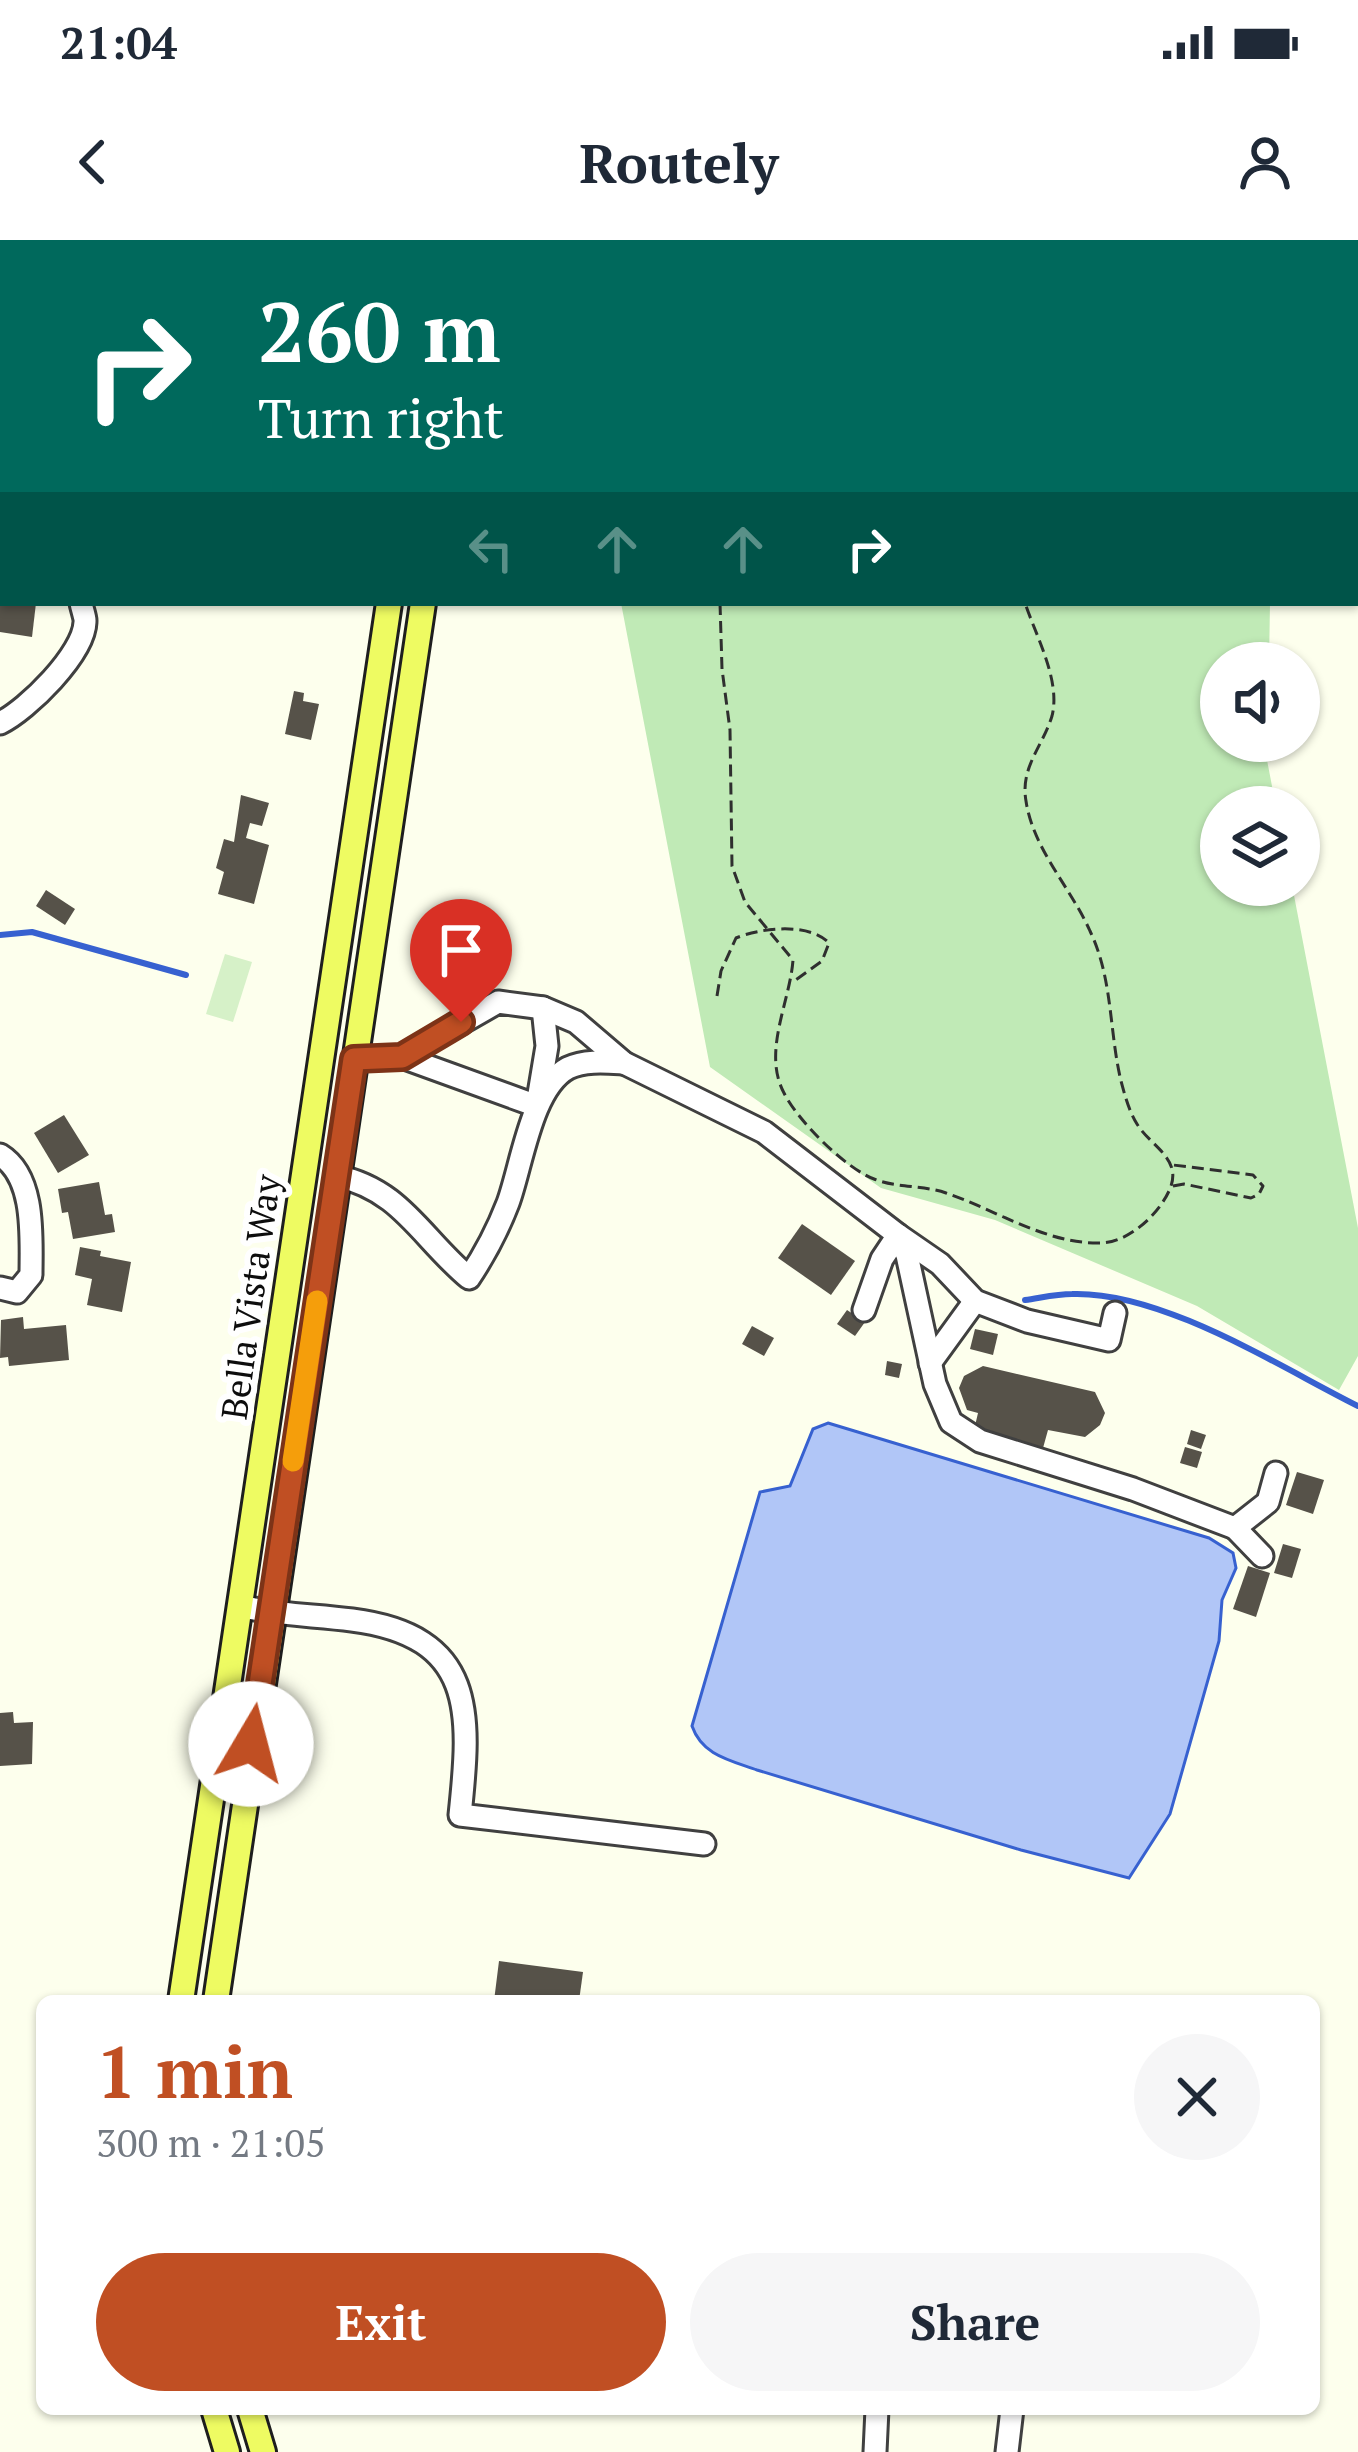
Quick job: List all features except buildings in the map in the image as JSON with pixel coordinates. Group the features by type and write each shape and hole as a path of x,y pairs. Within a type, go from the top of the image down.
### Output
{"main road":[{"name":"Bella Vista Way","path":"182,1995 389,606"},
{"name":"Bella Vista Way","path":"217,1995 423,606"},
{"path":"216,2415 226,2452"},
{"path":"252,2415 263,2452"}],"street":[{"path":"0,723 17,715 52,680 81,636 86,621 82,606"},
{"path":"402,1057 498,1003 543,1008 576,1022 624,1063 764,1132 940,1264 975,1301 1027,1321 1109,1340 1114,1313"},
{"path":"336,1176 364,1182 387,1195 443,1257 470,1278 506,1207 537,1106 547,1046 543,1008"},
{"path":"354,1059 402,1057 537,1106"},
{"path":"537,1106 568,1068 596,1061 624,1063"},
{"path":"0,1155 16,1170 32,1232 31,1275 17,1292 0,1288"},
{"path":"864,1310 882,1258 898,1235"},
{"path":"898,1235 907,1255 930,1363 951,1422 980,1441 1133,1489 1235,1528 1262,1556"},
{"path":"930,1363 975,1301"},
{"path":"1235,1528 1268,1502 1276,1473"},
{"path":"240,1606 410,1632 439,1653 457,1684 465,1721 460,1815 704,1844"},
{"path":"875,2452 877,2415"},
{"path":"1007,2452 1011,2415"}],"path":[{"path":"721,606 733,866 746,902 793,960 778,1028 776,1063 783,1093 818,1141 874,1179 943,1192 1060,1238 1105,1244 1130,1234 1156,1214 1174,1177 1172,1165 1138,1128 1127,1104 1104,967 1090,930 1037,836 1026,803 1025,776 1052,719 1054,697 1025,606"},
{"path":"718,996 721,971 736,938 770,929 822,935 829,943 822,961 791,983"},
{"path":"1171,1186 1184,1184 1251,1198 1263,1186 1253,1175 1172,1165"}],"green space":[{"path":"622,606 1270,606 1269,642 1200,642 1200,762 1267,762 1272,786 1200,786 1200,906 1296,906 1358,1228 1358,1356 1339,1390 1197,1306 995,1220 881,1188 710,1067"},
{"path":"225,954 252,962 233,1022 206,1014"}],"water":[{"path":"828,1423 1209,1538 1233,1553 1236,1568 1222,1600 1219,1641 1170,1814 1129,1878 757,1770 702,1744 692,1726 760,1492 790,1486 813,1429"}],"waterway":[{"path":"0,935 32,932 186,975"},
{"path":"1025,1300 1072,1294 1143,1305 1219,1334 1358,1406"}],"slow traffic":[{"path":"293,1461 317,1301"}],"route":[{"path":"251,1744 354,1059 402,1057 461,1022"}]}
